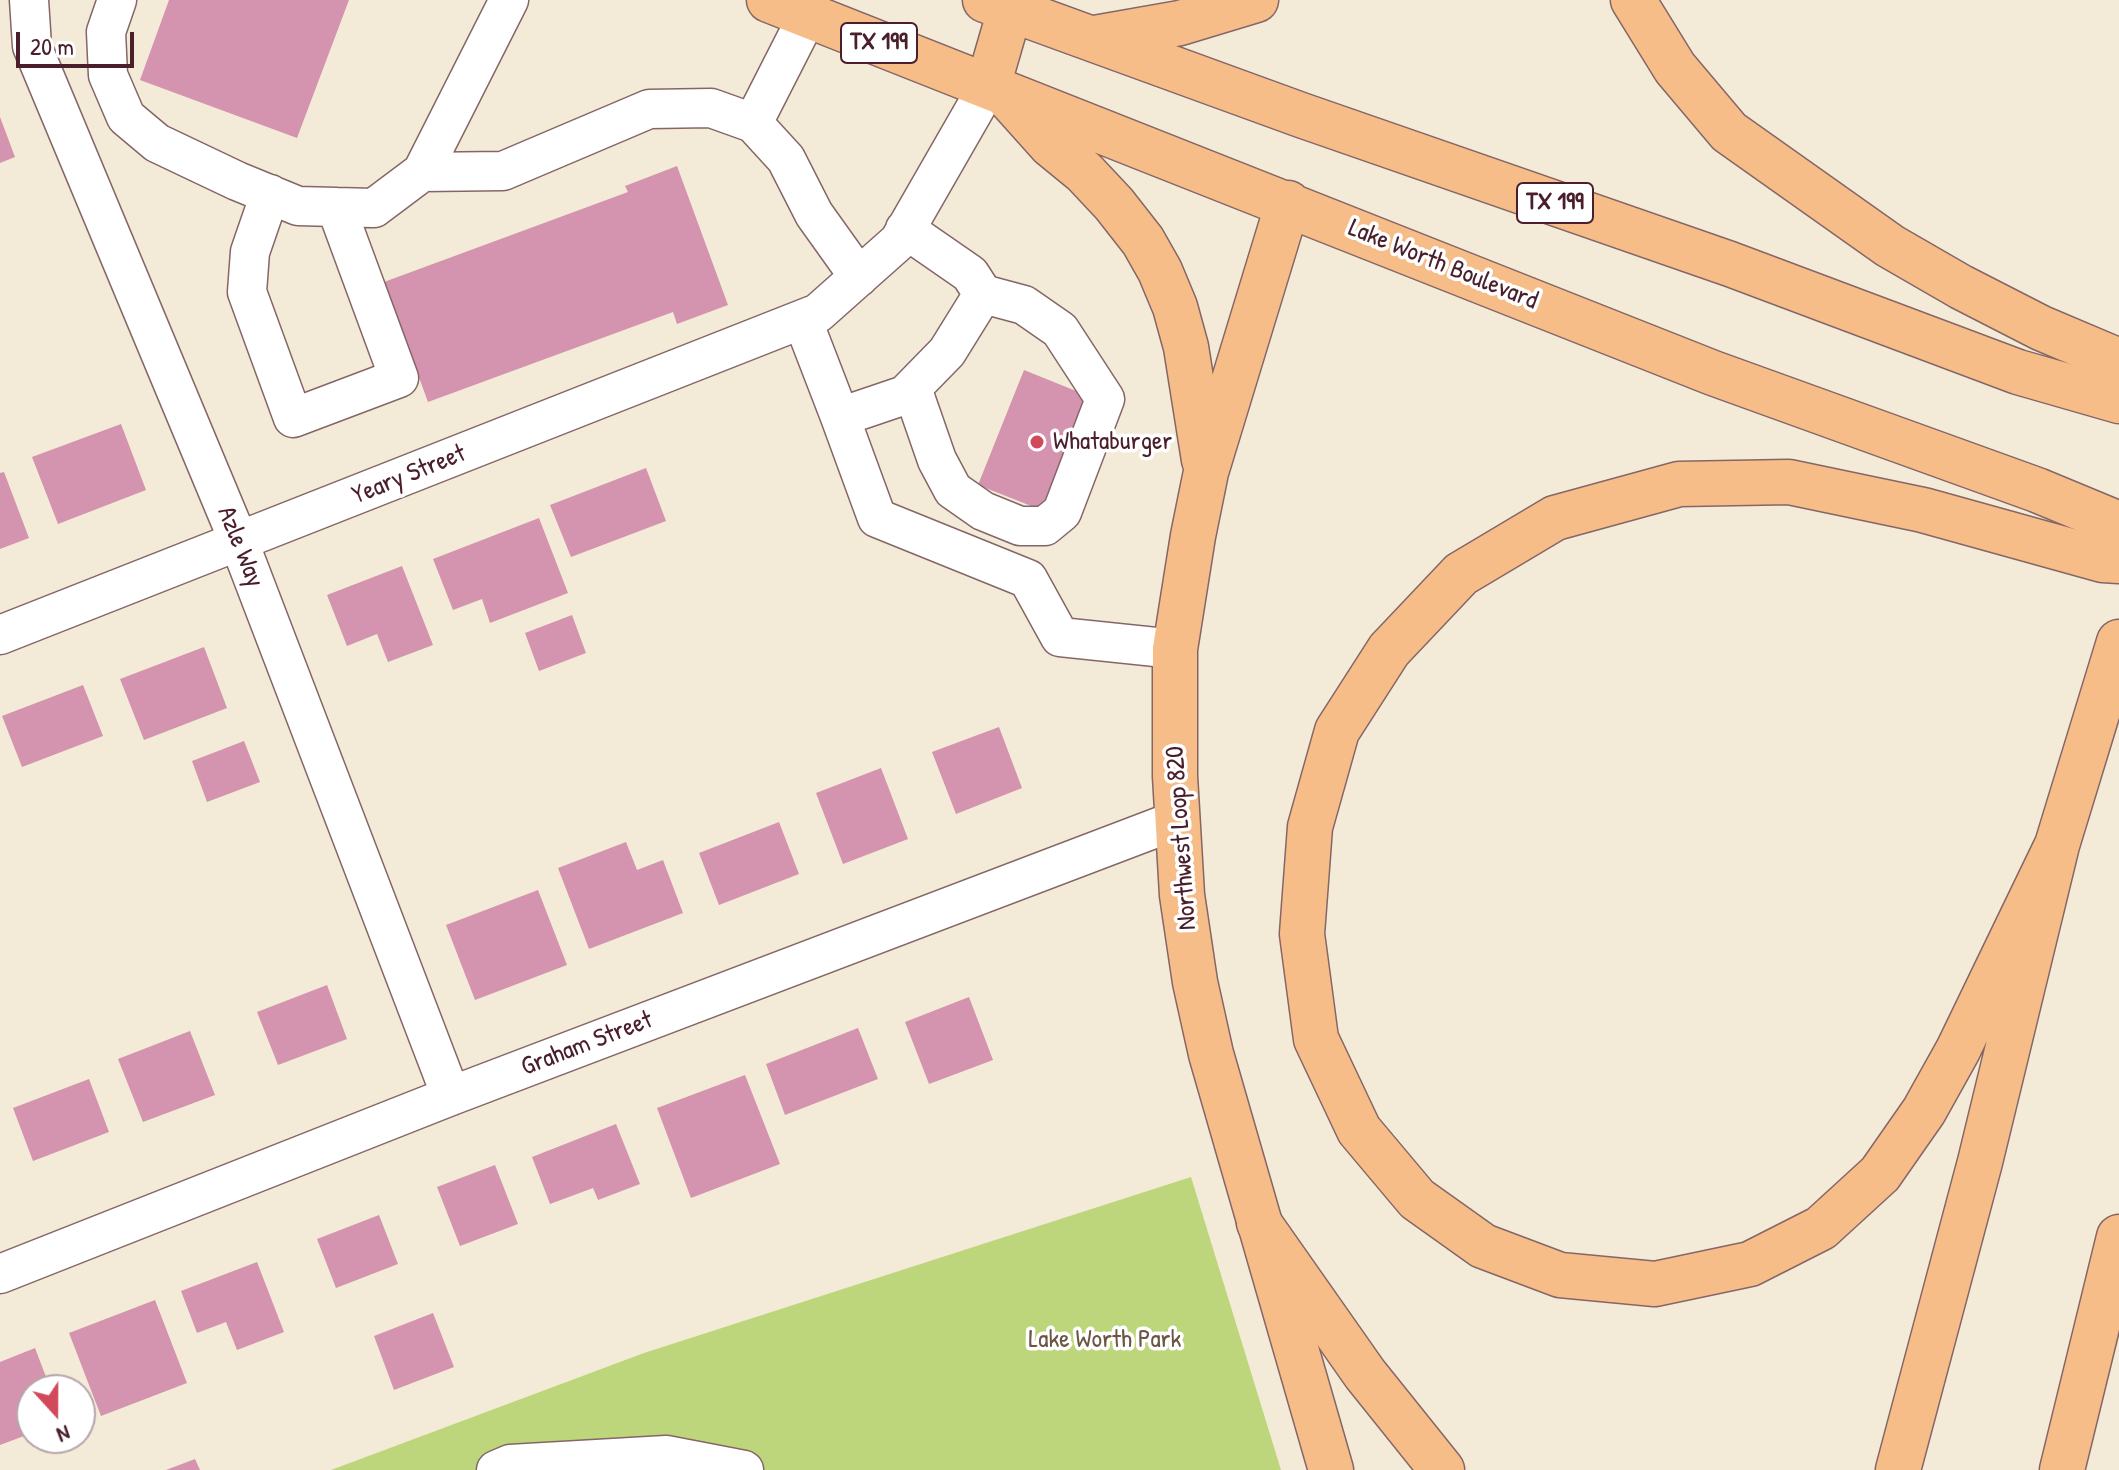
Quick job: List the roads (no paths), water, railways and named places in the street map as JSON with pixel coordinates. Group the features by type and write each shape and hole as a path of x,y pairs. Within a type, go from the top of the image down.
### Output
{"main road":[{"path":"1090,39 1180,23 1256,0"},
{"path":"1633,0 1675,68 1729,132 1890,246 2041,328 2119,361"},
{"path":"1003,3 996,89 1114,204 1143,241 1160,271 1175,307 1186,347 1206,472"},
{"name":"TX 199","path":"1003,3 1090,39 1730,264 2018,372 2119,401"},
{"name":"Lake Worth Boulevard","path":"788,8 1713,373 2037,490 2119,524"},
{"name":"Northwest Loop 820","path":"1288,203 1206,472 1175,649 1177,820 1182,895 1195,982 1211,1054 1331,1470"},
{"path":"2057,845 1958,1050 1924,1111 1880,1174 1821,1228 1750,1264 1655,1284 1560,1275 1483,1246 1417,1199 1359,1130 1316,1039 1302,934 1310,827 1337,731 1389,650 1461,574 1474,566 1555,518 1679,484 1789,482 1923,510 2103,560 2119,561"},
{"path":"1898,1470 1980,1162 2057,845 2118,645"},
{"path":"1259,1223 1365,1374 1442,1470"},
{"path":"2062,1470 2119,1237"}],"street":[{"path":"0,3 11,0"},
{"name":"Azle Way","path":"29,0 32,46 239,542 451,1096"},
{"path":"117,0 106,32 108,75 126,117 157,143 298,206 374,208 422,172 509,0"},
{"path":"753,123 788,8"},
{"name":"Yeary Street","path":"0,635 810,317 899,241 996,89"},
{"path":"422,172 503,171 649,109 711,108 753,123 786,159 814,214 859,277"},
{"path":"71,142 126,117"},
{"path":"270,194 250,252 247,292 293,418 399,378 336,207"},
{"path":"905,229 970,274 983,294 1024,305 1060,330 1105,399 1062,512 1045,526 1020,526 983,511 953,490 937,460 912,388"},
{"path":"840,417 905,395 947,352 983,294"},
{"path":"810,317 840,417 877,518 1028,579 1060,637 1175,649"},
{"name":"Graham Street","path":"0,1274 451,1096 1177,820"},
{"path":"496,1470 510,1464 666,1455 744,1470"}],"place":[{"name":"Whataburger","path":"1037,442"}],"park label":[{"name":"Lake Worth Park","path":"1105,1340"}]}
